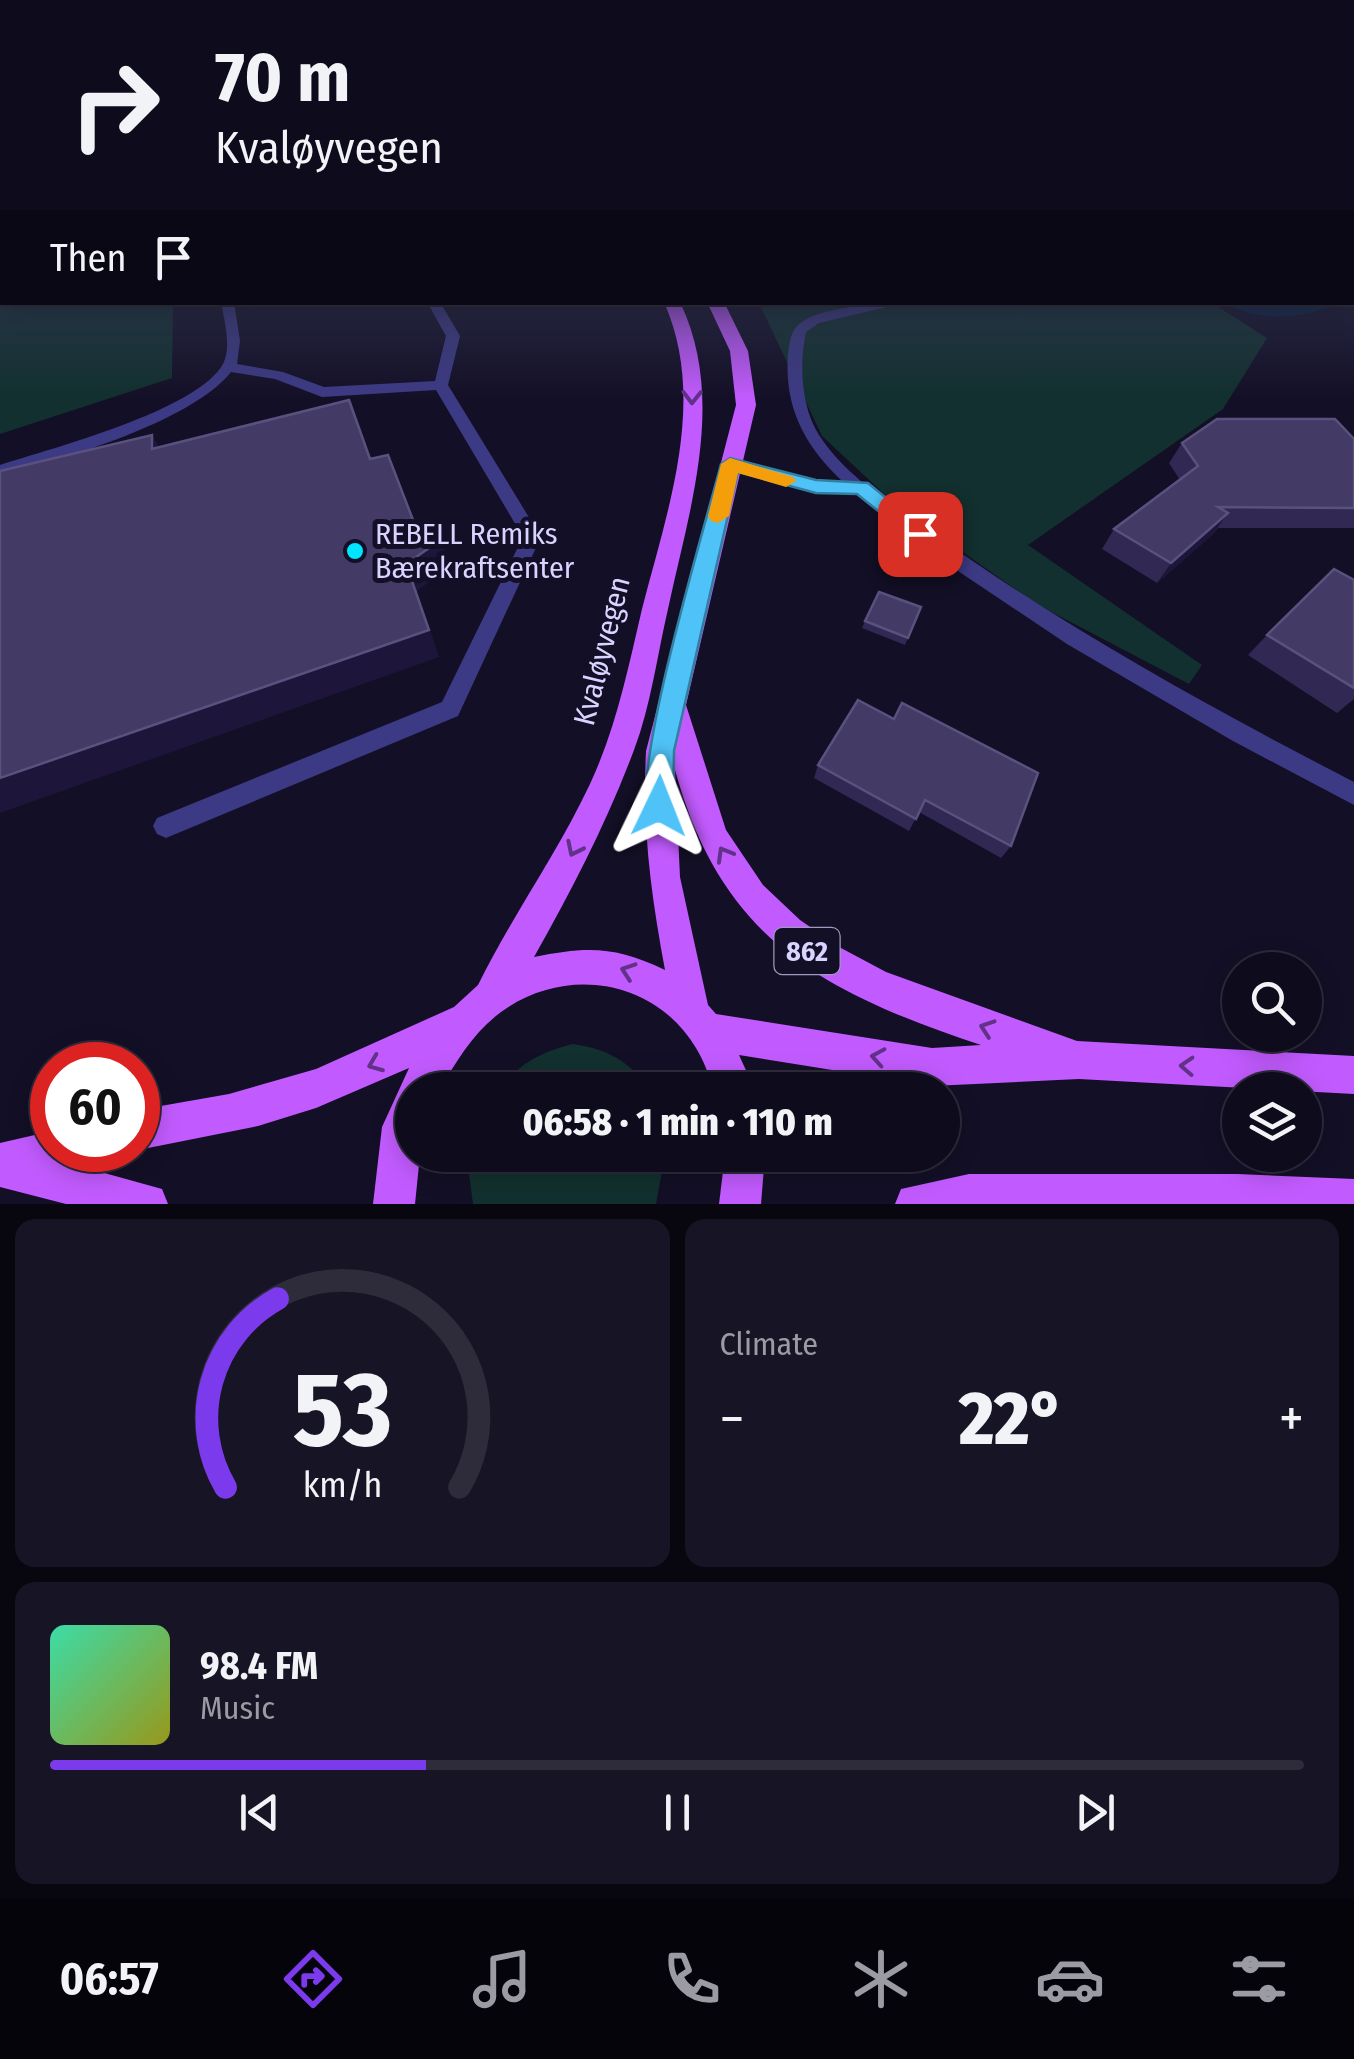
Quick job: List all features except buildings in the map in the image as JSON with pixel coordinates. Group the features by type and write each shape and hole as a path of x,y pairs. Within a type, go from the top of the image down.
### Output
{"main road":[{"name":"Kvaløyvegen","path":"493,994 547,903 598,801 621,746 636,694 684,475 692,407 686,344 673,305"},
{"name":"862","path":"717,305 738,339 745,370 746,404 672,698 661,751 659,806 664,876 699,1019 726,1072"},
{"name":"862","path":"672,698 681,738 720,852 760,908 803,948 881,990 1079,1060"},
{"name":"862","path":"160,1126 229,1114 322,1086 404,1053 533,972 574,962 616,966 655,981 699,1019 932,1067 1079,1060 1354,1075"},
{"name":"862","path":"425,1072 462,1020"},
{"path":"0,1165 30,1157"},
{"path":"0,1165 146,1204"},
{"path":"394,1204 397,1172"},
{"path":"740,1204 743,1172"},
{"path":"916,1204 968,1195 1238,1195 1354,1200"}],"lane":[{"path":"0,471 156,416 216,383 234,352 227,305"},
{"path":"166,826 450,708 532,537 441,385 452,336 435,305"},
{"path":"888,305 806,323 798,337 800,406 805,425 830,458 948,555 1053,624 1158,688 1354,794"},
{"path":"228,368 278,376 322,392 441,385"},
{"path":"730,464 816,486 862,488"}],"green space":[{"path":"0,305 173,305 172,378 0,434"},
{"path":"760,305 1215,305 1267,338 1223,409 1028,545 1202,665 1189,684 1038,605 897,506 822,436"},
{"path":"573,1044 597,1049 635,1072 515,1072 550,1051"},
{"path":"662,1172 656,1204 473,1204 469,1174"}],"water":[{"path":"1228,305 1335,305 1312,313 1282,316"}],"slow traffic":[{"path":"718,516 730,464 786,481"}],"place":[{"name":"REBELL Remiks Bærekraftsenter","path":"355,551"}],"route":[{"path":"659,806 661,751 672,698 730,464 783,480 862,488 920,534"}]}
